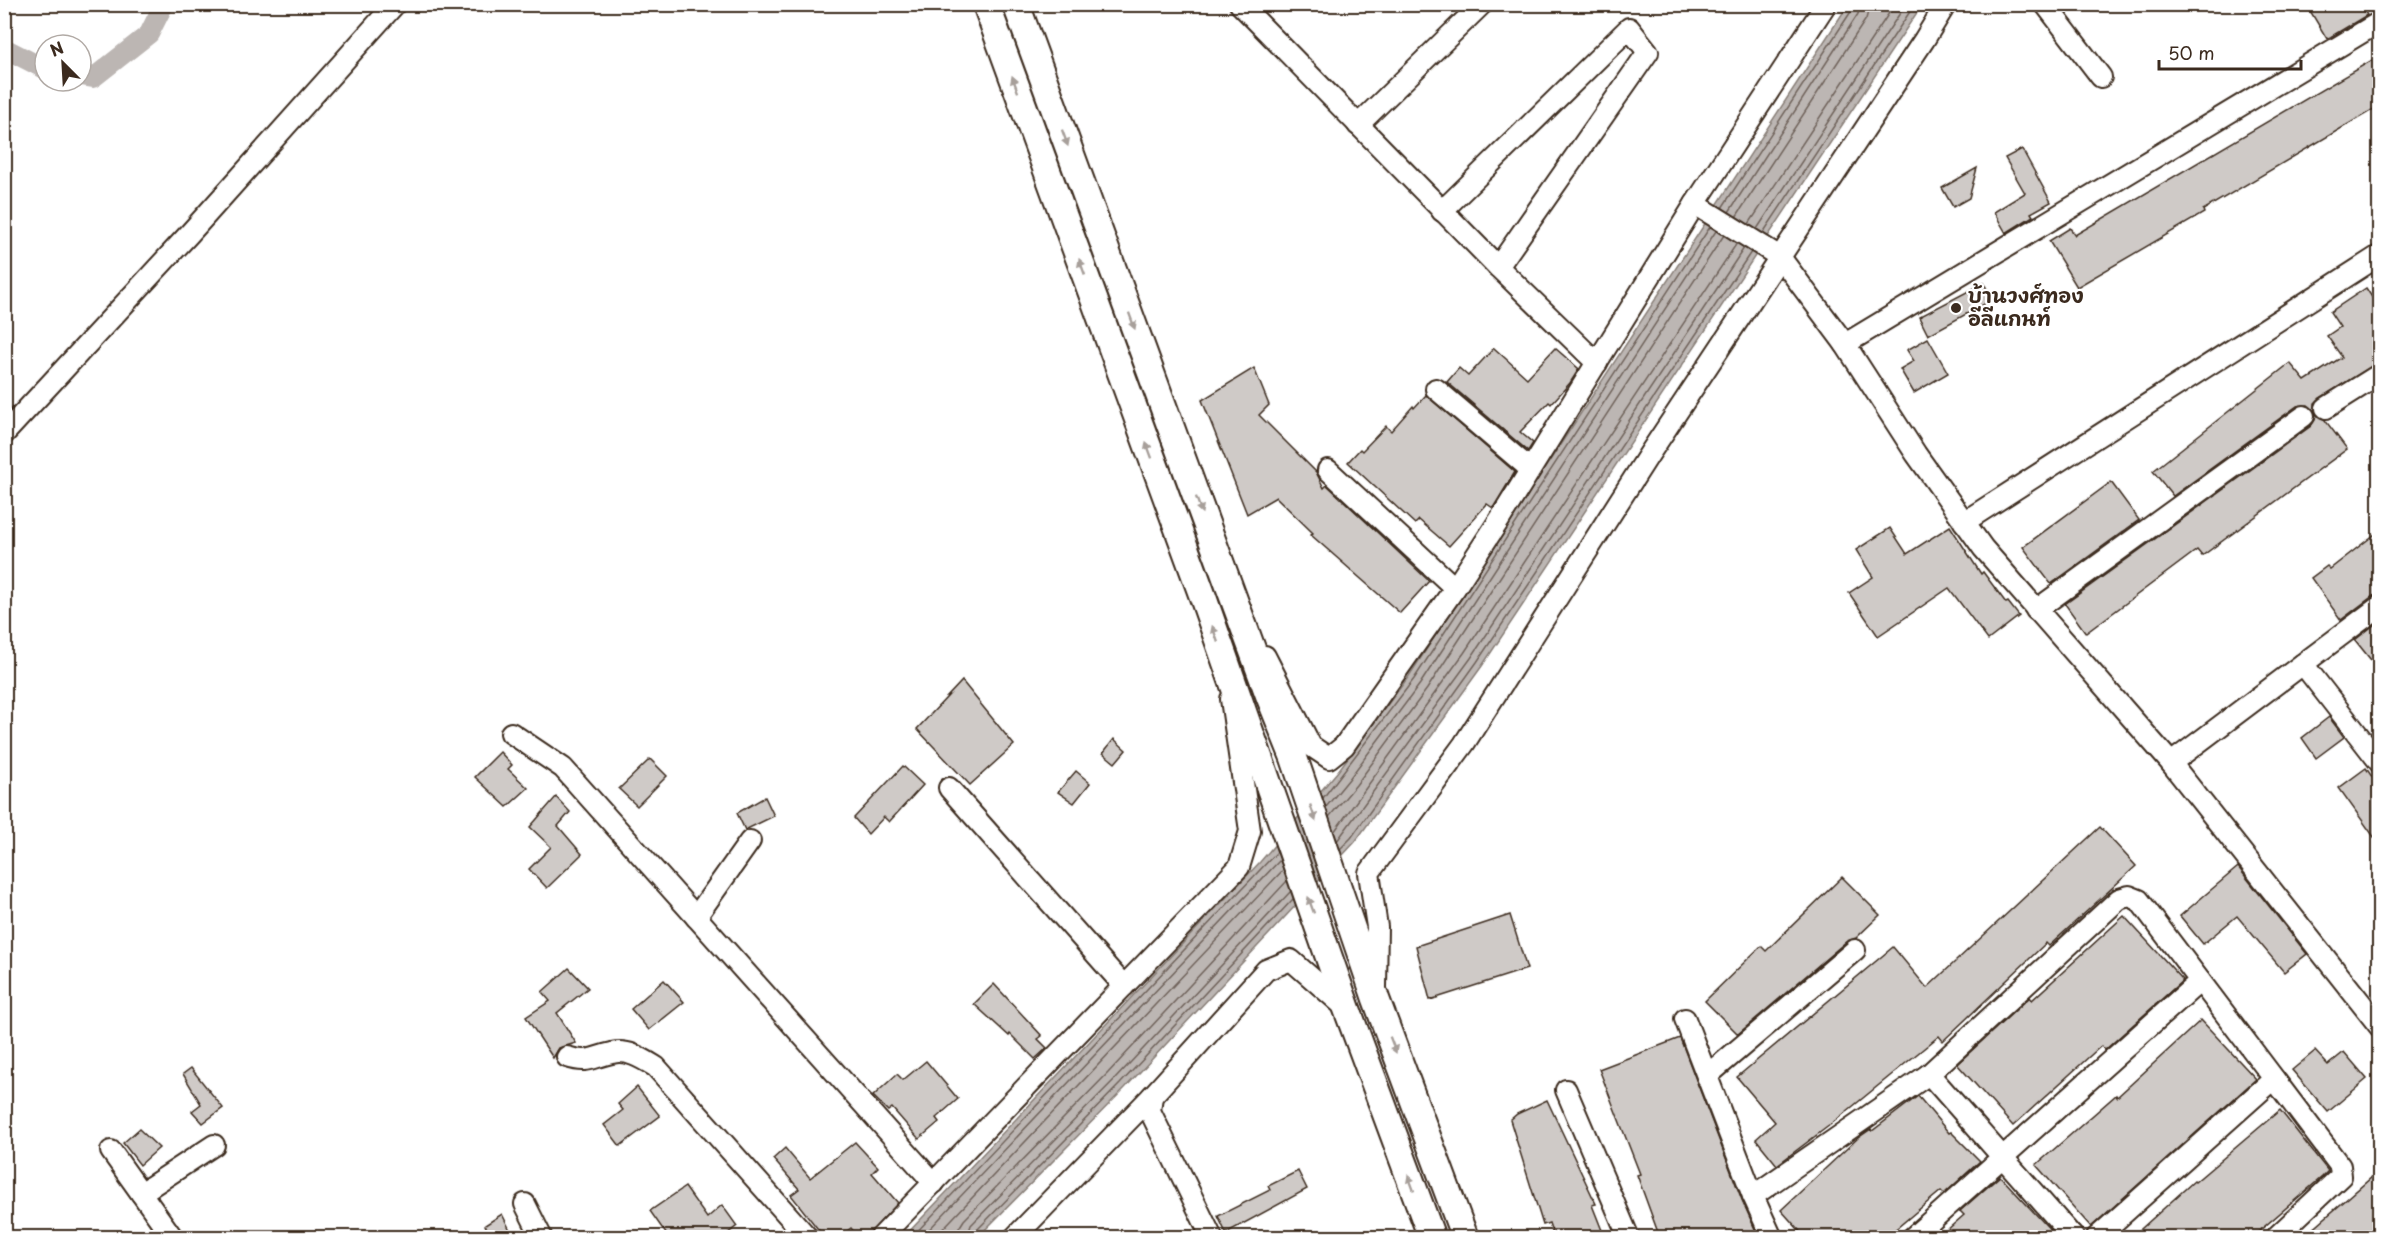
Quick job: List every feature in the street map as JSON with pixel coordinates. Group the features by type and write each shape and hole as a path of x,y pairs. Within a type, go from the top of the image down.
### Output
{"main road":[{"path":"986,4 1225,662 1347,1010 1432,1238"},
{"path":"1016,4 1229,587 1294,758 1376,999 1466,1238"}],"street":[{"path":"4,434 190,234 395,4"},
{"path":"1240,4 1442,211 1597,363"},
{"path":"1358,125 1482,4"},
{"path":"1229,587 1311,746 1329,758 1344,746 1455,588 1695,204 1826,4"},
{"path":"1376,999 1377,927 1369,873 1464,744 1650,453 1946,4"},
{"path":"2045,4 2101,77"},
{"path":"1845,344 2376,24"},
{"path":"1442,211 1629,28 1648,52 1498,267"},
{"path":"1695,204 1780,257 1845,344 1916,454 1983,548 2171,763 2379,1027"},
{"path":"1964,522 2379,255"},
{"path":"2326,408 2379,374"},
{"path":"1436,389 1530,469"},
{"path":"2036,610 2304,416"},
{"path":"1328,470 1455,588"},
{"path":"2171,763 2379,606"},
{"path":"880,1238 1239,867 1250,831 1225,662"},
{"path":"2303,664 2379,763"},
{"path":"511,734 563,768 934,1183"},
{"path":"949,788 1124,986"},
{"path":"696,917 750,841"},
{"path":"1753,1196 1929,1074 2119,899 2129,896 2139,900 2340,1166 2341,1176 2275,1238"},
{"path":"1707,1076 1855,950"},
{"path":"1014,1238 1152,1096 1266,970 1292,960 1347,1010"},
{"path":"1912,1238 2200,981"},
{"path":"1685,1019 1753,1196 1772,1238"},
{"path":"567,1057 580,1062 592,1061 614,1052 624,1053 643,1059 656,1067 808,1238"},
{"path":"1929,1074 2004,1156 2074,1238"},
{"path":"2096,1238 2274,1079"},
{"path":"1566,1090 1629,1238"},
{"path":"1152,1096 1150,1111 1212,1238"},
{"path":"141,1193 214,1145"},
{"path":"111,1151 173,1238"},
{"path":"525,1204 542,1238"}],"water":[{"path":"1848,5 1922,5 1482,666 1355,842 1125,1088 978,1237 903,1238 1260,862 1338,771 1409,676"}],"building":[{"path":"2306,4 2360,4 2367,15 2327,39"},
{"path":"2379,56 2379,106 2203,210 2204,213 2077,287 2049,241 2070,228 2075,235"},
{"path":"2022,149 2051,202 2031,213 2033,216 2006,233 1994,212 2025,193 2005,158"},
{"path":"1977,168 1969,198 1953,207 1942,188"},
{"name":"บ้านวงศ์ทอง อีลีแกนท์","path":"1984,283 1992,300 1928,335 1919,317"},
{"path":"2366,288 2379,308 2379,362 2320,398 2315,403 2315,413 2308,405 2297,406 2173,496 2153,471 2290,363 2305,381 2342,357 2327,336 2340,327 2330,312"},
{"path":"1928,338 1948,373 1914,393 1900,369 1914,361 1907,350"},
{"path":"1494,348 1527,378 1555,348 1579,369 1551,404 1549,402 1520,432 1533,443 1528,451 1447,382 1459,368 1468,376"},
{"path":"1254,368 1269,405 1259,415 1316,472 1324,488 1327,485 1429,581 1400,613 1311,535 1313,533 1276,497 1247,514 1202,400"},
{"path":"1426,395 1515,472 1493,508 1487,504 1449,546 1419,520 1415,524 1348,462 1386,426 1391,431"},
{"path":"2316,414 2325,420 2347,449 2202,556 2197,550 2086,633 2065,604 2311,426"},
{"path":"2111,482 2139,520 2051,584 2023,547"},
{"path":"1950,526 1981,574 1983,572 2006,603 2008,602 2019,616 1988,640 1949,588 1878,636 1849,593 1873,577 1856,550 1890,528 1907,554"},
{"path":"2379,531 2379,594 2341,620 2311,578 2327,566 2330,569"},
{"path":"2379,621 2379,670 2355,640"},
{"path":"962,681 1014,745 970,785 917,729"},
{"path":"2329,717 2344,737 2316,758 2302,738"},
{"path":"1114,739 1126,750 1115,763 1103,753"},
{"path":"500,752 512,765 508,769 528,788 507,807 475,777"},
{"path":"650,759 667,776 637,806 619,789"},
{"path":"903,766 923,785 889,822 884,817 868,834 854,818"},
{"path":"2366,768 2379,787 2379,844 2339,788"},
{"path":"1076,771 1090,783 1074,803 1058,792"},
{"path":"556,797 570,812 558,826 582,854 547,888 529,869 551,847 530,827"},
{"path":"765,797 774,816 745,830 737,813"},
{"path":"2100,827 2136,866 2049,946 2046,943 1943,1041 1939,1036 1777,1165 1756,1139 1775,1122 1737,1077 1893,947 1927,988"},
{"path":"2238,867 2307,954 2284,972 2237,916 2203,944 2180,916"},
{"path":"1842,877 1880,915 1856,938 1847,941 1738,1034 1705,1001 1761,946 1766,951"},
{"path":"1510,915 1527,969 1430,1000 1416,946"},
{"path":"2124,916 2183,980 2105,1050 2101,1046 2013,1126 1957,1064 2030,997 2032,1000"},
{"path":"569,968 588,988 557,1013 576,1043 559,1048 553,1058 526,1017 550,1001 542,992"},
{"path":"664,980 684,1002 649,1030 631,1009"},
{"path":"994,984 1042,1036 1038,1039 1047,1048 1035,1059 1010,1034 1009,1036 974,1004"},
{"path":"2201,1020 2256,1079 2091,1227 2036,1165 2116,1095 2117,1097"},
{"path":"1680,1038 1742,1200 1759,1238 1660,1238 1637,1175 1640,1174 1599,1069"},
{"path":"2315,1051 2328,1065 2344,1052 2367,1079 2328,1112 2292,1070"},
{"path":"926,1061 958,1099 936,1118 939,1122 919,1139 892,1108 888,1111 873,1096 897,1074 903,1080"},
{"path":"191,1068 223,1108 203,1123 192,1111 201,1104 183,1074"},
{"path":"637,1087 660,1116 620,1146 604,1125 623,1110 618,1104"},
{"path":"1918,1096 1949,1133 1951,1132 1980,1161 1944,1194 1941,1191 1885,1238 1806,1238 1781,1210 1858,1138 1871,1129 1872,1131"},
{"path":"1547,1100 1596,1204 1592,1205 1605,1238 1554,1238 1549,1223 1543,1225 1510,1120 1517,1114"},
{"path":"2280,1110 2328,1171 2251,1238 2131,1238 2194,1181"},
{"path":"139,1129 159,1148 140,1165 123,1143"},
{"path":"855,1142 878,1167 872,1173 898,1203 865,1238 859,1238 851,1228 838,1238 825,1238 791,1195 799,1189 773,1159 785,1148 810,1178"},
{"path":"1298,1171 1307,1189 1226,1233 1218,1216 1270,1190 1268,1186"},
{"path":"2379,1171 2379,1228 2369,1238 2302,1238"},
{"path":"2000,1176 2058,1238 1938,1238 1964,1215 1960,1211"},
{"path":"685,1187 707,1218 722,1205 737,1226 722,1238 669,1238 650,1211"},
{"path":"502,1214 514,1238 492,1238 485,1225"}],"waterway":[{"path":"93,78 149,34 164,4"},
{"path":"4,48 33,63"}],"place":[{"name":"บ้านวงศ์ทอง อีลีแกนท์","path":"1956,308"}]}
